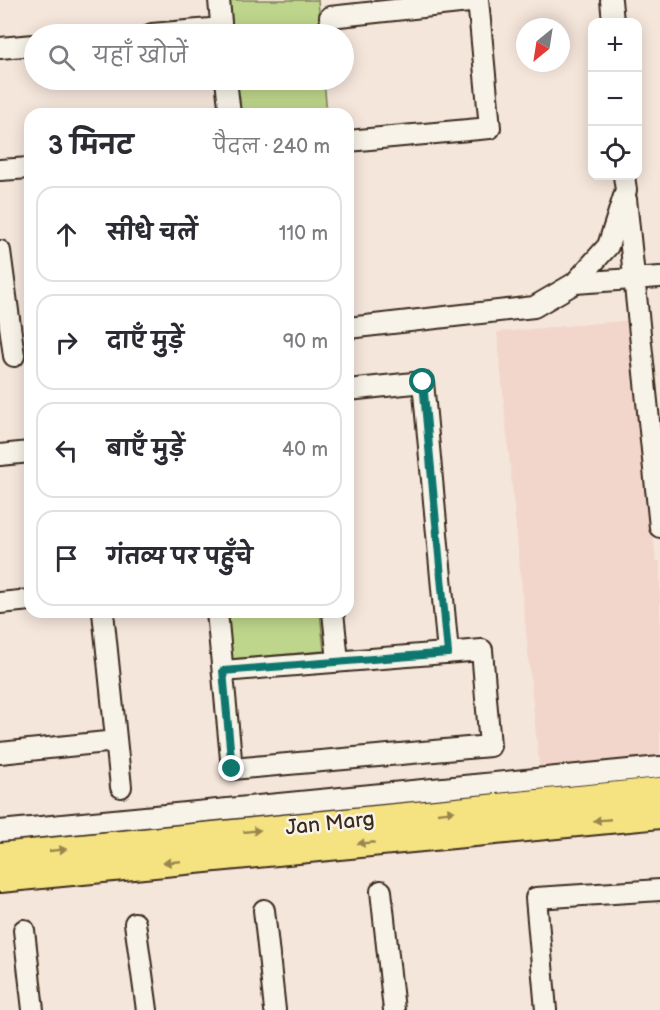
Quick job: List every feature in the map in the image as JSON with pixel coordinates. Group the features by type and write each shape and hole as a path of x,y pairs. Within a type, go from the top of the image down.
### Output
{"main road":[{"name":"Jan Marg","path":"0,856 660,791"},
{"name":"Jan Marg","path":"0,879 660,815"}],"street":[{"path":"219,0 221,24"},
{"path":"330,17 478,0 490,128 354,140"},
{"path":"611,0 613,18"},
{"path":"0,48 24,46"},
{"path":"227,90 229,108"},
{"path":"0,170 24,168"},
{"path":"625,183 660,527"},
{"path":"354,327 534,307 575,283 608,246 625,183"},
{"path":"0,251 15,355"},
{"path":"575,283 660,277"},
{"path":"354,389 423,382 448,653"},
{"path":"0,455 24,453"},
{"path":"0,603 24,601"},
{"path":"104,618 121,787"},
{"path":"218,618 232,769 490,746 482,650 223,671"},
{"path":"334,618 338,662"},
{"path":"0,753 116,741"},
{"path":"0,831 660,767"},
{"path":"546,1010 536,898 660,890"},
{"path":"381,891 394,1010"},
{"path":"264,910 275,1010"},
{"path":"135,923 147,1010"},
{"path":"24,930 33,1010"}],"shaded area":[{"path":"632,320 656,561 660,561 660,765 540,776 497,332"}],"green space":[{"path":"230,0 318,0 320,24 232,24"},
{"path":"238,90 325,90 326,108 239,108"},
{"path":"229,618 321,618 324,651 232,659"}],"route":[{"path":"232,769 223,671 448,653 423,382"}]}
